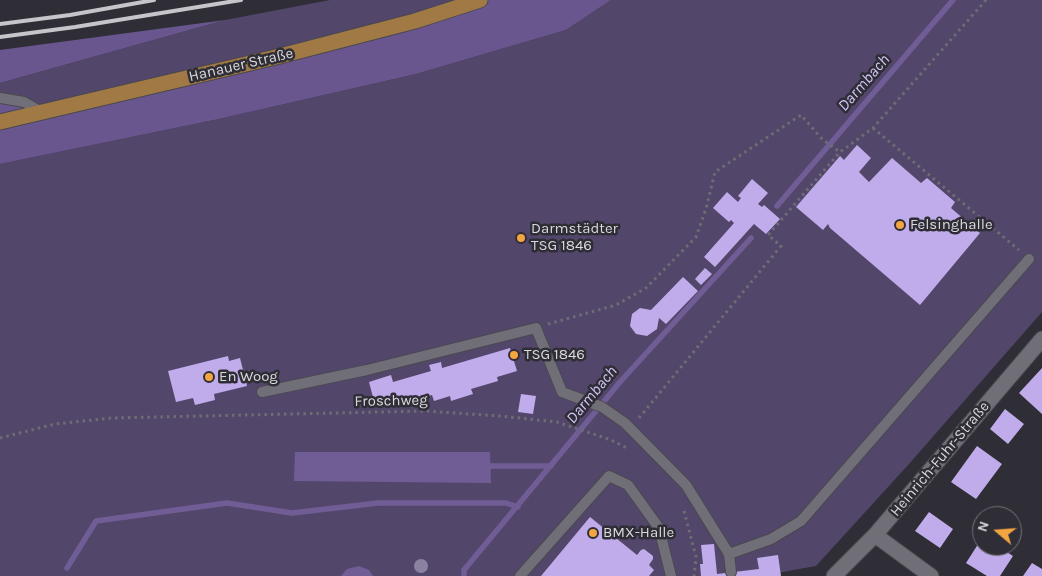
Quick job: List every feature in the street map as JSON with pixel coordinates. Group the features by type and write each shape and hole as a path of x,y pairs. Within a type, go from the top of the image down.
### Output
{"main road":[{"name":"Hanauer Straße","path":"0,122 280,56 416,21 480,0"}],"street":[{"name":"Heinrich-Fuhr-Straße","path":"834,576 875,536 1042,339"},
{"path":"875,536 931,576"}],"lane":[{"path":"0,98 24,102 42,112"},
{"path":"729,554 771,540 801,521 1029,259"},
{"path":"262,392 367,370 536,328 562,392 602,407 627,426 686,485 729,554 731,572"},
{"path":"520,576 609,476 628,485 659,528 671,576"}],"path":[{"path":"627,426 781,246 768,235 840,152 873,128 986,0"},
{"path":"536,328 616,305 646,288 696,237 706,209 715,172 801,115 823,140 840,152"},
{"path":"873,128 1029,259"},
{"name":"Froschweg","path":"0,438 55,424 112,418 425,411 556,422 611,440 628,448 634,454"},
{"path":"680,505 685,512 696,557 694,576"}],"shaded area":[{"path":"330,0 480,0 42,112 0,98 0,83 225,20"},
{"path":"480,0 611,0 566,30 416,74 219,119 0,164 0,98 42,112"},
{"name":"Darmstädter TSG 1846","path":"611,0 1042,0 1042,312 909,464 816,566 760,576 0,576 0,164 219,119 416,74 566,30"},
{"path":"225,20 0,83 0,50"},
{"path":"295,452 490,452 491,483 294,481"},
{"path":"359,566 369,570 373,576 341,576 347,569"}],"building":[{"name":"Felsinghalle","path":"857,145 871,158 859,172 869,182 892,158 921,183 927,178 955,202 951,208 980,233 920,305 830,228 828,224 823,230 796,207 840,156 844,160"},
{"path":"752,179 768,193 758,204 762,207 764,205 780,219 766,234 754,224 715,267 704,257 734,223 731,220 729,222 713,208 727,192 738,202 741,198 738,196"},
{"path":"705,268 712,274 701,285 695,279"},
{"path":"683,277 698,291 666,324 659,318 657,329 647,336 636,334 630,326 632,314 640,308 651,310"},
{"path":"510,348 517,371 497,377 498,381 471,389 473,394 451,401 450,396 434,401 432,395 395,406 393,399 375,405 369,382 391,375 393,382 431,371 429,365 441,362 442,368"},
{"path":"228,356 229,361 240,358 247,386 214,394 215,400 195,405 193,398 176,402 168,371"},
{"path":"1042,368 1042,414 1019,393"},
{"path":"521,394 536,396 533,414 518,412"},
{"path":"1005,409 1024,424 1008,444 990,429"},
{"path":"977,446 1002,464 976,499 951,482"},
{"path":"929,512 953,529 940,548 915,531"},
{"name":"BMX-Halle","path":"590,517 637,555 644,549 653,556 649,565 654,570 649,576 541,576"},
{"path":"714,544 717,574 759,569 757,558 778,555 781,576 701,576 700,564 703,564 701,545"},
{"path":"972,554 972,556 1013,556 1000,576 987,576 966,563"},
{"path":"1032,563 1042,569 1042,576 1023,576"}],"waterway":[{"name":"Darmbach","path":"777,206 953,0"},
{"name":"Darmbach","path":"464,576 464,570 620,382 751,238"},
{"path":"490,466 551,466"},
{"path":"67,568 96,521 227,503 292,513 378,503 506,503 518,507"}],"railway":[{"path":"0,24 70,15 154,0"},
{"path":"0,37 241,0"}],"place":[{"name":"Felsinghalle","path":"900,225"},
{"name":"Darmstädter TSG 1846","path":"521,238"},
{"name":"TSG 1846","path":"514,355"},
{"name":"En Woog","path":"209,377"},
{"name":"BMX-Halle","path":"593,533"}]}
